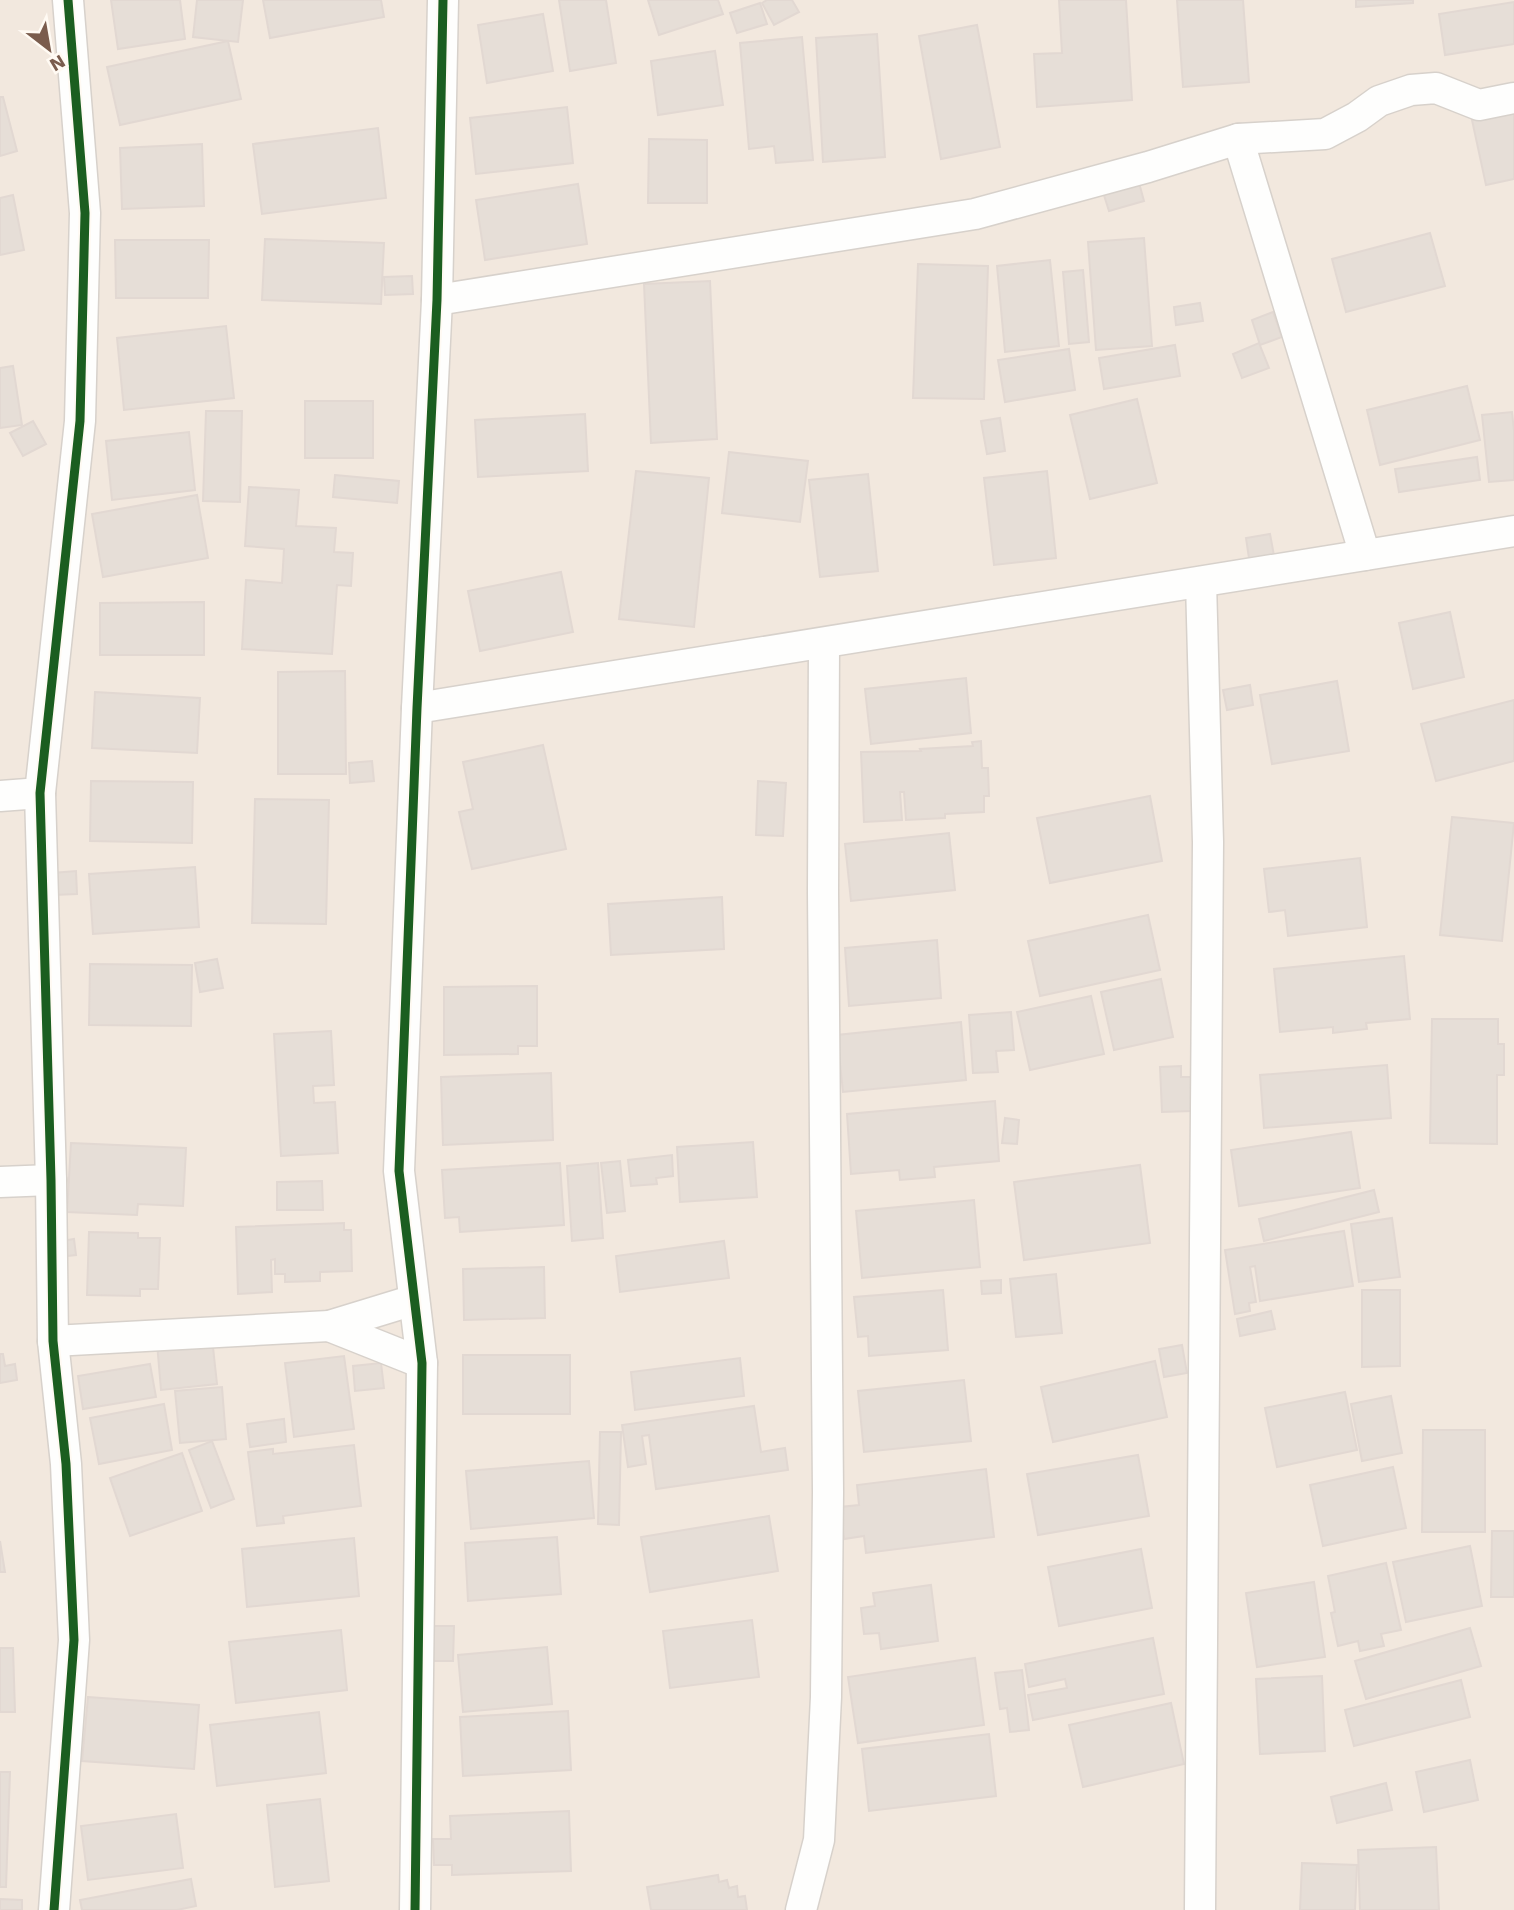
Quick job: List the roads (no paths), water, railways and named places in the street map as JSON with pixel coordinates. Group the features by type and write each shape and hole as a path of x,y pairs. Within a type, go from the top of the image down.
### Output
{"street":[{"path":"54,1910 74,1640 66,1464 53,1341 40,793 80,421 85,213 68,0"},
{"path":"415,1910 422,1363 399,1171 416,708 438,300 443,0"},
{"path":"438,300 975,214 1148,167 1238,139 1325,134 1357,117 1379,101 1410,90 1436,88 1479,106 1514,98"},
{"path":"1238,139 1365,555"},
{"path":"416,708 1514,531"},
{"path":"1200,1910 1208,842 1201,582"},
{"path":"801,1910 819,1840 826,1696 828,1492 823,892 824,643"},
{"path":"0,796 40,793"},
{"path":"0,1182 51,1180"},
{"path":"53,1341 329,1326 414,1300"},
{"path":"329,1326 422,1363"}]}
